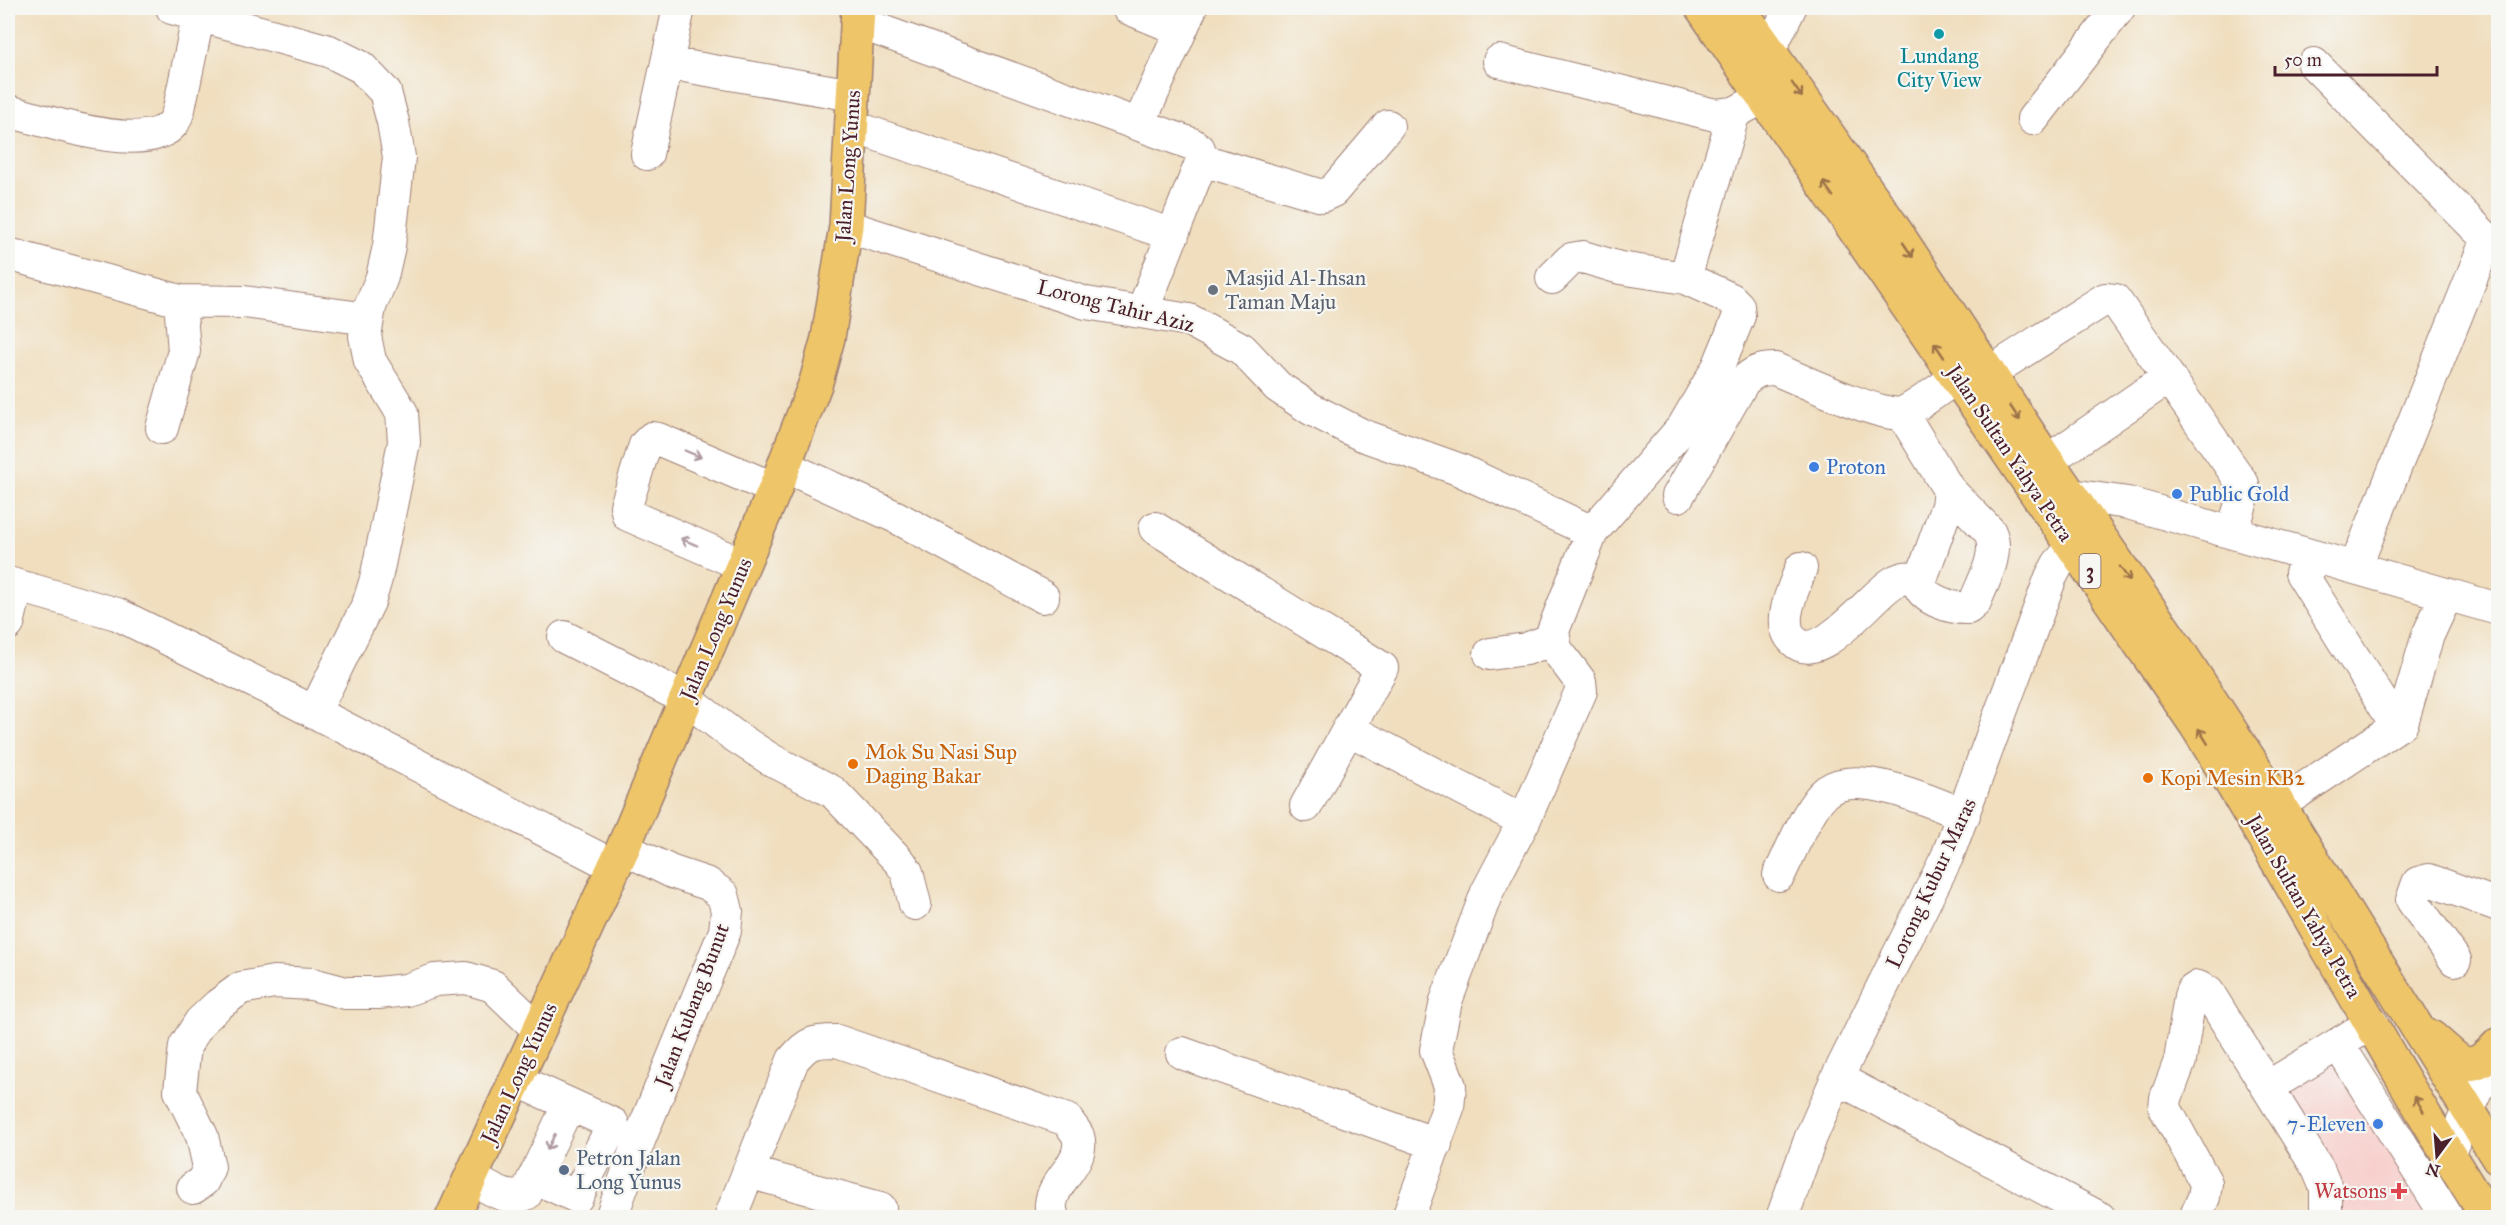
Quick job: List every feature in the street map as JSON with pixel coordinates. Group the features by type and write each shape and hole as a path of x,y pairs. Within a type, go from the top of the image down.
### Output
{"main road":[{"name":"Jalan Sultan Yahya Petra","path":"1702,8 1764,97 1973,375 2047,460 2178,650 2278,805 2493,1149"},
{"name":"Jalan Sultan Yahya Petra","path":"1739,8 1890,223 1973,375 2074,546 2202,734 2448,1154 2481,1206"},
{"name":"Jalan Long Yunus","path":"452,1218 618,857 743,565 816,382 828,338 846,226 858,15"},
{"path":"2414,1023 2461,1062 2468,1065 2481,1062 2499,1046"}],"street":[{"path":"647,154 679,8"},
{"path":"1128,8 1186,19 1139,124"},
{"path":"1769,51 1791,8"},
{"path":"2033,118 2119,8"},
{"path":"8,111 115,137 138,138 157,134 174,122 179,109 190,10 328,51 361,67 386,92 399,157 388,246 382,277 370,307 365,336 370,361 402,413 404,442 376,579 369,602 314,713"},
{"path":"858,15 1196,146 1202,153 1202,160 1142,312"},
{"path":"1499,60 1715,115 1734,113 1764,97"},
{"path":"667,63 852,111 1173,236"},
{"path":"2314,64 2493,241 2355,568"},
{"path":"1685,278 1734,113"},
{"path":"1202,160 1322,196 1334,191 1388,126"},
{"name":"Lorong Tahir Aziz","path":"846,226 1086,303 1194,322 1242,349 1278,387 1311,410 1362,435 1458,469 1592,532"},
{"path":"8,254 180,301 244,302 368,319"},
{"path":"1408,1218 1448,1108 1450,1086 1437,1050 1446,1001 1487,892 1524,821 1581,692 1580,681 1556,649 1553,639 1555,624 1592,532 1683,427 1718,367 1738,316 1738,306 1731,299 1685,278 1620,268 1583,257 1571,259 1552,278"},
{"path":"1678,496 1743,382 1752,373 1762,369 1775,369 1866,406 1886,412 1902,413 2108,298 2118,302 2243,484 2244,494 2232,533"},
{"path":"162,428 184,346 180,301"},
{"path":"2047,460 2169,377"},
{"path":"1902,413 1949,490 1990,532 1994,540 1994,550 1975,602 1968,608 1960,608 1926,596 1921,592 1919,585 1947,506 1949,490"},
{"path":"743,565 628,515 626,506 645,444 652,438 779,477 896,517 1043,597"},
{"path":"2071,495 2128,503 2499,609"},
{"path":"1155,528 1382,668 1306,806"},
{"name":"Lorong Kubur Maras","path":"1782,1218 1811,1137 1837,1078 1937,876 1964,815 2051,577 2058,564 2074,546"},
{"path":"1801,568 1784,622 1788,635 1797,645 1811,647 1822,645 1833,637 1882,590 1894,582 1908,577 1920,578"},
{"path":"2301,573 2397,726"},
{"path":"8,624 12,584"},
{"name":"Jalan Kubang Bunut","path":"12,584 117,614 314,713 618,857 708,884 723,895 727,911 725,931 640,1138 611,1218"},
{"path":"2278,805 2397,726 2405,716 2428,635 2447,594"},
{"path":"564,637 686,699 752,747 833,792 900,862 907,872 915,904"},
{"path":"1490,654 1526,649 1553,639"},
{"path":"1348,729 1524,821"},
{"path":"1779,875 1814,806 1827,791 1843,784 1885,787 1910,792 1964,815"},
{"path":"2455,960 2412,900 2418,883 2429,880 2499,905"},
{"path":"193,1188 203,1180 209,1167 202,1136 180,1091 184,1046 200,1022 241,988 274,982 312,984 346,993 378,993 406,990 435,980 466,978 493,986 539,1030"},
{"path":"2195,1218 2204,1197 2206,1183 2165,1108 2166,1098 2180,1061 2190,996 2194,988 2198,987 2208,992 2318,1169 2326,1188 2326,1218"},
{"path":"2268,1087 2372,1023"},
{"path":"730,1218 793,1060 805,1046 818,1041 837,1041 1067,1120 1078,1136 1078,1151 1072,1167 1060,1181 1051,1203 1053,1218"},
{"path":"2338,1044 2445,1216 2481,1206"},
{"path":"2448,1154 2499,1046"},
{"path":"2493,1149 2488,1094 2499,1046"},
{"path":"1182,1053 1436,1144"},
{"path":"1837,1078 2100,1218"},
{"path":"516,1080 613,1124 577,1197 534,1177"},
{"path":"471,1178 507,1197 518,1198 526,1194 569,1104"},
{"path":"748,1172 880,1208"}],"shaded area":[{"path":"2345,1029 2460,1217 2313,1217 2319,1191 2256,1085"}],"place":[{"name":"Lundang City View","path":"1939,34"},
{"name":"Masjid Al-Ihsan Taman Maju","path":"1213,290"},
{"name":"Proton","path":"1814,467"},
{"name":"Public Gold","path":"2177,494"},
{"name":"Mok Su Nasi Sup Daging Bakar","path":"853,764"},
{"name":"Kopi Mesin KB2","path":"2148,778"},
{"name":"7-Eleven","path":"2378,1124"},
{"name":"Petron Jalan Long Yunus","path":"564,1170"},
{"name":"Watsons","path":"2399,1191"}]}
